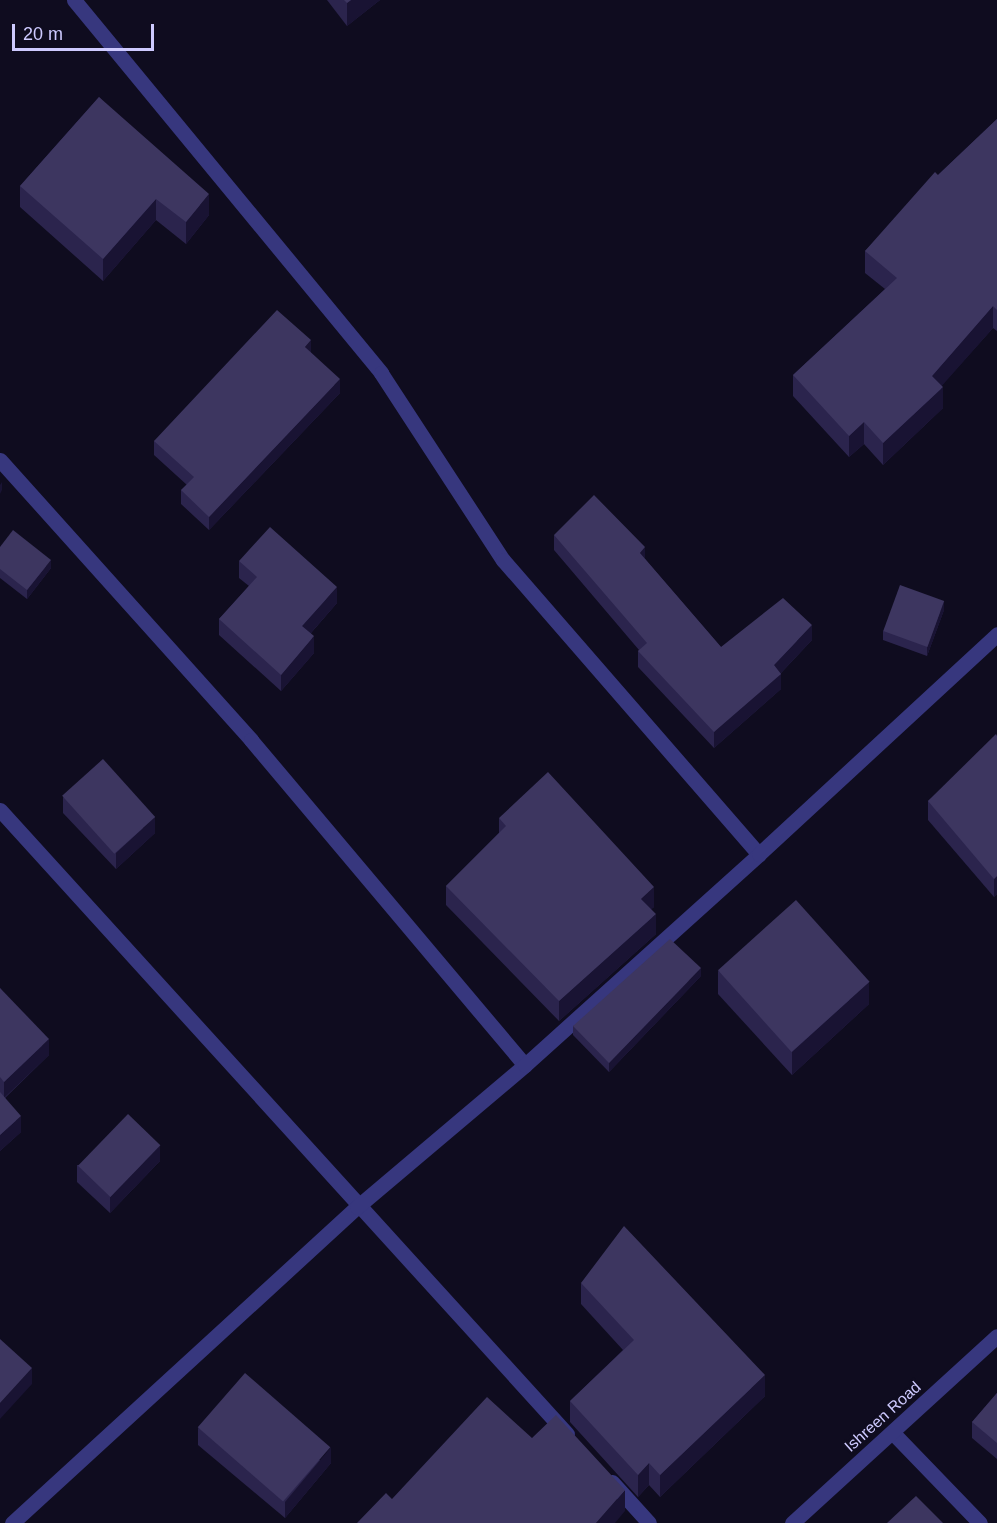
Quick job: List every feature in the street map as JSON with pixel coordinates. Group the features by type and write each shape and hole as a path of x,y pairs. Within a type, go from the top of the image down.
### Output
{"street":[{"path":"74,0 381,373 503,560 759,854"},
{"path":"0,460 251,740 525,1065"},
{"path":"12,1523 357,1207 525,1065 759,854 997,634"},
{"path":"0,810 357,1207 576,1444"},
{"name":"Ishreen Road","path":"792,1523 997,1336"},
{"path":"893,1433 980,1523"},
{"path":"601,1470 650,1523"}],"building":[{"path":"99,97 209,194 186,222 156,199 103,259 20,186"},
{"path":"997,119 997,310 993,306 932,376 943,387 883,443 864,422 849,436 793,375 897,278 865,251 935,172 938,175"},
{"path":"277,310 311,340 305,347 340,379 209,517 181,490 194,477 154,441"},
{"path":"594,495 645,547 640,553 721,647 783,598 812,625 774,665 781,674 714,732 638,651 647,643 554,535"},
{"path":"270,527 337,587 302,626 314,636 281,675 219,619 257,577 239,561"},
{"path":"13,530 51,560 27,590 0,569 0,547"},
{"path":"900,585 944,601 927,647 883,631"},
{"path":"996,734 997,876 994,879 928,801"},
{"path":"103,759 155,817 114,854 62,796"},
{"path":"548,772 654,887 641,899 656,914 559,1001 446,886 506,826 499,818"},
{"path":"796,900 870,982 792,1052 718,970"},
{"path":"670,939 701,968 609,1063 573,1026"},
{"path":"0,988 49,1039 4,1082 0,1077"},
{"path":"0,1092 21,1116 0,1135"},
{"path":"128,1114 160,1145 110,1197 78,1166"},
{"path":"624,1226 765,1375 660,1475 649,1463 638,1475 570,1401 634,1340 581,1283"},
{"path":"0,1339 32,1368 0,1403"},
{"path":"245,1373 330,1447 283,1501 198,1427"},
{"path":"997,1393 997,1443 972,1422"},
{"path":"487,1397 532,1438 556,1415 625,1490 596,1523 357,1523 386,1493 392,1499"},
{"path":"916,1496 943,1523 887,1523"}]}
